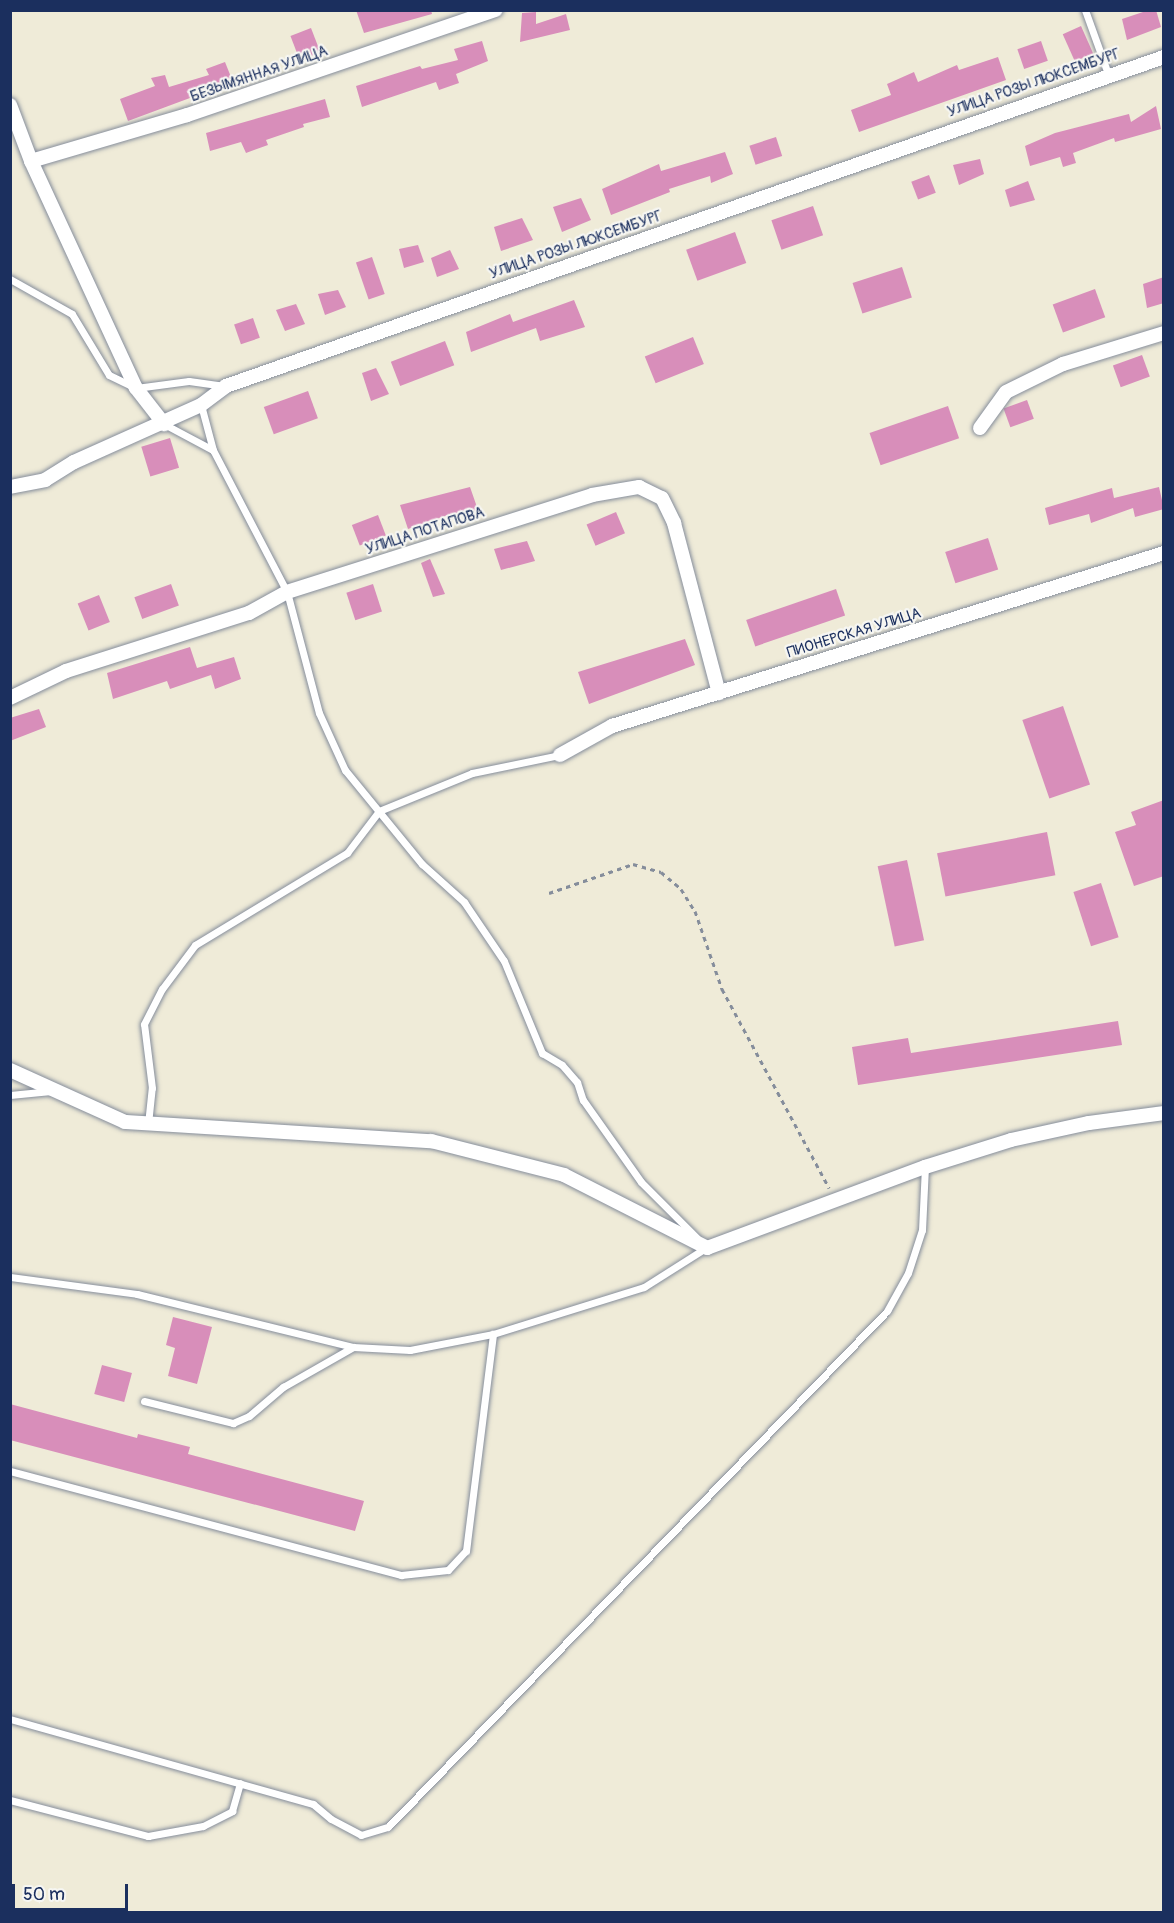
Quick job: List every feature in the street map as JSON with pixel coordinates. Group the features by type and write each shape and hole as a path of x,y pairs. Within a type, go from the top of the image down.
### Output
{"street":[{"name":"БЕЗЫМЯННАЯ УЛИЦА","path":"31,161 187,116 496,10"},
{"name":"УЛИЦА РОЗЫ ЛЮКСЕМБУРГ","path":"10,487 45,480 74,462 164,424 201,405 226,386 1108,74 1164,57"},
{"path":"10,105 31,161 136,388 164,424"},
{"path":"980,428 1006,392 1063,364 1164,333"},
{"name":"УЛИЦА ПОТАПОВА","path":"10,698 66,671 249,613 287,592 592,495 639,487 662,498 674,523 719,693"},
{"name":"ПИОНЕРСКАЯ УЛИЦА","path":"560,755 612,726 1164,553"},
{"path":"10,1070 124,1122 431,1141 564,1175 707,1248 925,1167 1011,1140 1089,1123 1164,1113"}],"lane":[{"path":"1085,10 1108,74"},
{"path":"10,279 72,314 109,375 136,388 189,381 226,386"},
{"path":"10,1277 137,1294 353,1347 410,1350 493,1334 645,1287 707,1248 641,1182 583,1100 577,1082 562,1065 542,1053 504,962 464,902 422,864 345,770 319,713 287,592 213,450 201,405"},
{"path":"164,424 213,450"},
{"path":"148,1125 152,1088 144,1024 162,989 195,945 347,853 379,811 472,773 560,755"},
{"path":"10,1095 56,1091"},
{"path":"10,1719 314,1804 331,1819 361,1835 388,1827 887,1311 908,1273 922,1230 925,1167"},
{"path":"10,1471 401,1575 448,1570 465,1551 493,1334"},
{"path":"144,1401 233,1423 249,1416 283,1387 353,1347"},
{"path":"10,1800 148,1836 203,1826 232,1811 240,1783"}],"path":[{"path":"549,893 633,864 661,872 681,889 695,911 723,989 836,1200"}],"building":[{"path":"356,10 431,10 432,14 364,33"},
{"path":"1156,10 1161,27 1127,40 1122,19"},
{"path":"536,12 536,24 566,14 570,30 520,42 522,13"},
{"path":"1081,26 1093,53 1075,62 1063,34"},
{"path":"311,28 320,52 300,60 290,36"},
{"path":"482,41 488,61 456,74 459,83 439,90 436,82 362,107 356,86 420,66 422,69 458,60 454,49"},
{"path":"1041,41 1048,61 1024,69 1017,49"},
{"path":"998,57 1006,80 859,132 851,110 891,95 887,84 914,72 918,82 957,65 959,70"},
{"path":"225,62 233,82 128,121 120,99 155,86 151,78 165,75 169,87 209,75 206,69"},
{"path":"325,99 330,117 303,124 304,127 266,140 268,145 246,153 241,142 210,151 206,133"},
{"path":"1156,106 1161,129 1115,142 1114,138 1073,153 1076,163 1063,167 1060,157 1030,166 1025,146 1055,133 1129,114 1131,122"},
{"path":"776,137 782,156 756,165 749,146"},
{"path":"725,152 733,174 711,183 710,176 669,189 670,192 611,215 602,189 659,164 661,171"},
{"path":"980,159 984,174 959,185 953,165"},
{"path":"929,175 936,193 918,200 911,182"},
{"path":"1028,181 1035,200 1010,207 1005,190"},
{"path":"581,198 591,220 562,232 553,207"},
{"path":"813,206 823,235 781,250 771,220"},
{"path":"522,218 533,240 501,251 494,227"},
{"path":"735,232 746,263 697,281 686,250"},
{"path":"418,245 424,262 404,268 399,249"},
{"path":"450,250 459,269 437,277 431,258"},
{"path":"372,257 385,294 369,299 356,263"},
{"path":"902,267 912,297 862,314 853,283"},
{"path":"1164,277 1164,303 1147,308 1143,284"},
{"path":"1095,289 1105,317 1063,333 1053,304"},
{"path":"338,290 346,307 325,315 318,294"},
{"path":"574,300 585,327 540,341 536,328 471,352 466,332 510,314 513,322"},
{"path":"296,304 305,324 285,331 276,310"},
{"path":"253,318 260,338 241,344 234,325"},
{"path":"693,337 704,364 656,383 645,356"},
{"path":"445,341 454,365 400,386 391,362"},
{"path":"1142,355 1150,377 1121,387 1113,366"},
{"path":"376,368 389,394 371,401 362,373"},
{"path":"308,391 318,418 274,434 264,407"},
{"path":"1027,400 1034,419 1010,427 1004,409"},
{"path":"948,406 959,438 881,465 870,433"},
{"path":"170,438 179,468 150,476 141,447"},
{"path":"470,487 478,510 452,518 451,514 408,529 400,505"},
{"path":"1159,487 1164,509 1135,517 1133,508 1091,523 1089,514 1049,525 1045,508 1112,488 1114,498"},
{"path":"616,512 625,533 596,546 587,525"},
{"path":"378,515 386,536 360,546 352,525"},
{"path":"988,538 998,569 955,583 945,552"},
{"path":"527,541 535,561 501,570 494,549"},
{"path":"430,559 445,594 433,597 421,563"},
{"path":"171,584 179,606 142,619 134,597"},
{"path":"373,584 382,612 355,620 346,593"},
{"path":"836,589 845,615 755,646 746,620"},
{"path":"99,595 110,622 89,631 78,604"},
{"path":"685,639 695,665 589,704 578,672"},
{"path":"190,647 197,668 234,657 241,679 215,689 211,675 170,689 167,681 113,699 107,673"},
{"path":"1063,706 1090,784 1049,798 1022,720"},
{"path":"39,709 46,727 10,741 10,718"},
{"path":"1164,800 1164,876 1134,886 1115,832 1136,825 1131,812"},
{"path":"1047,832 1055,875 945,897 937,853"},
{"path":"907,860 924,940 895,946 878,866"},
{"path":"1101,883 1119,937 1091,946 1073,892"},
{"path":"1118,1021 1122,1045 858,1085 852,1047 908,1038 911,1053"},
{"path":"173,1317 212,1327 197,1384 168,1376 175,1348 166,1345"},
{"path":"102,1365 132,1373 124,1402 94,1394"},
{"path":"10,1404 137,1438 138,1434 190,1447 188,1454 364,1501 355,1531 10,1440"}]}
